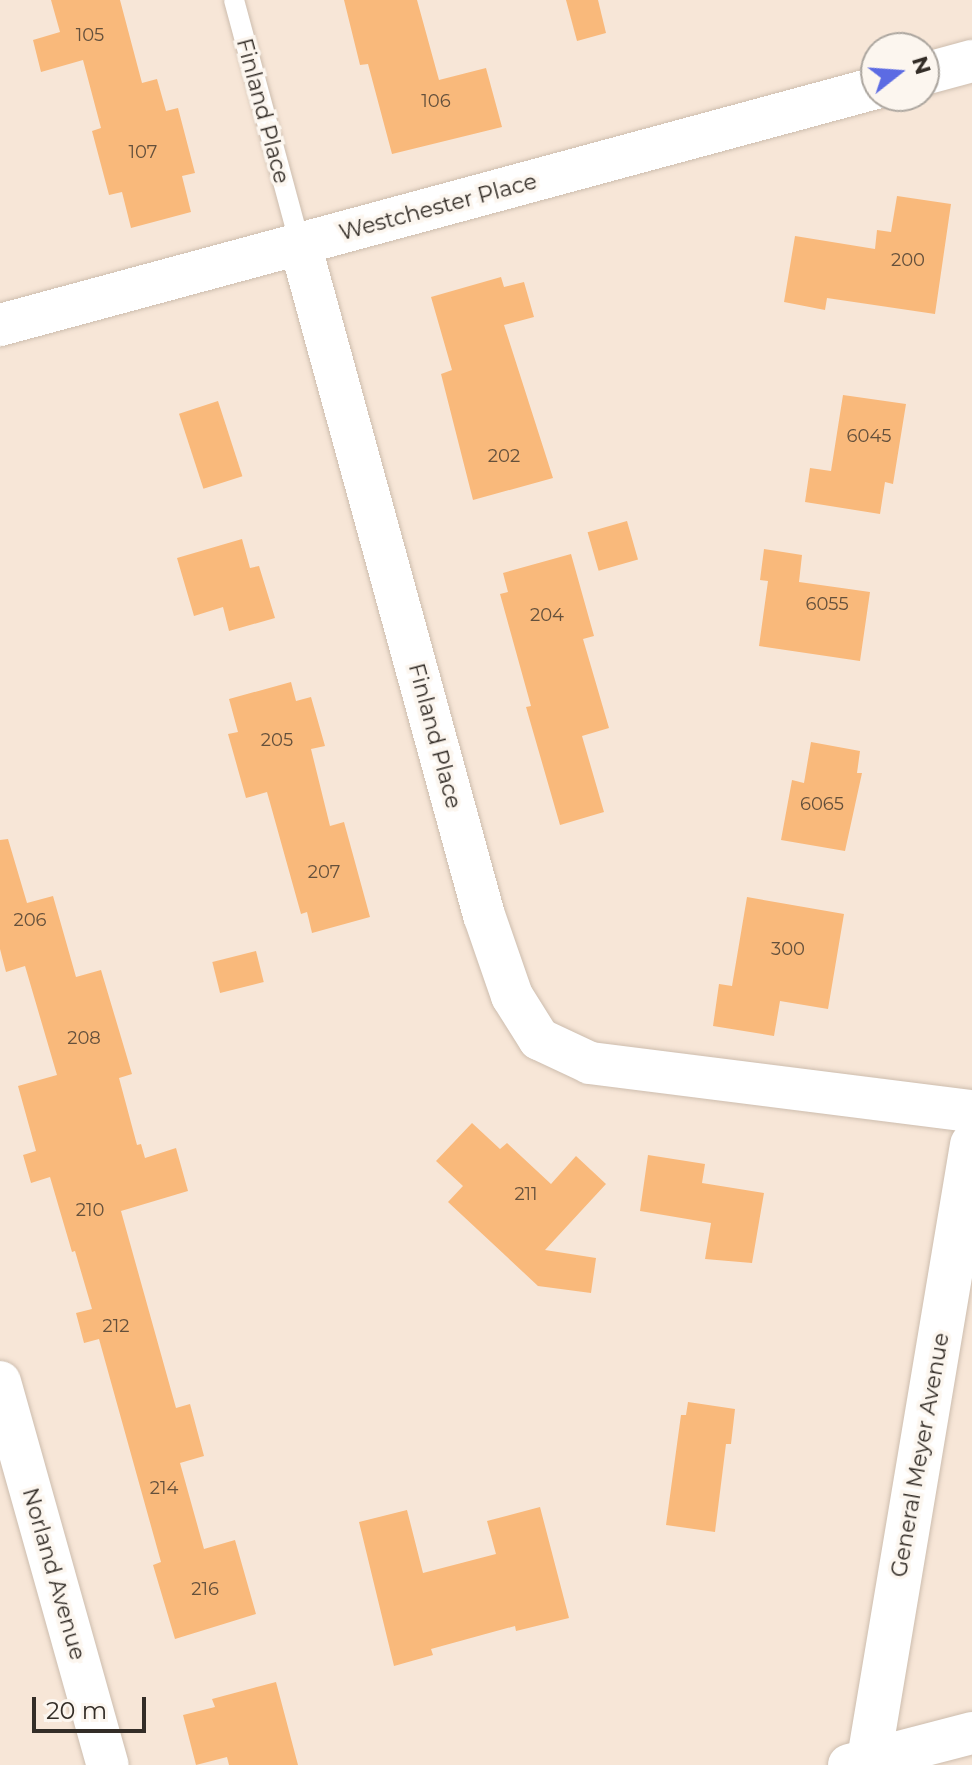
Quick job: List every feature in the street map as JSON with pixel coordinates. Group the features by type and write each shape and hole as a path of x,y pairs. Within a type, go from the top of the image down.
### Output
{"street":[{"path":"940,70 972,61"},
{"name":"Westchester Place","path":"0,325 860,92"},
{"name":"Finland Place","path":"300,244 484,915 512,996 539,1039 590,1063 972,1111"},
{"name":"General Meyer Avenue","path":"862,1763 972,1145"},
{"name":"Norland Avenue","path":"0,1382 108,1765"},
{"path":"862,1763 972,1733"}],"lane":[{"name":"Finland Place","path":"234,0 300,244"}],"building":[{"path":"51,0 120,0 142,83 157,79 166,111 178,108 195,173 182,176 191,212 131,228 122,192 109,195 92,131 101,128 83,60 41,72 33,40 60,32"},
{"path":"344,0 417,0 439,80 486,68 502,127 392,154 368,64 360,65"},
{"path":"566,0 598,0 606,33 577,41"},
{"path":"897,196 951,204 935,314 827,298 825,310 784,302 795,236 875,249 877,230 891,232"},
{"path":"501,277 504,287 524,282 534,317 504,325 553,478 473,500 441,374 452,370 431,297"},
{"path":"843,395 906,404 893,484 885,482 880,514 805,502 810,468 831,471"},
{"path":"218,401 242,476 203,489 179,414"},
{"path":"627,521 638,559 599,571 588,532"},
{"path":"242,539 250,568 259,566 275,618 229,631 223,607 194,616 177,558"},
{"path":"764,549 802,555 799,582 870,592 860,661 759,646 768,581 760,580"},
{"path":"571,554 594,636 583,639 609,728 582,736 604,812 560,825 526,707 531,706 500,594 508,592 503,573"},
{"path":"291,682 296,701 311,697 325,746 311,749 330,826 344,822 370,917 312,933 307,912 301,914 267,792 246,798 228,734 238,732 229,699"},
{"path":"811,742 860,751 857,773 862,773 845,851 781,840 792,780 804,783"},
{"path":"8,839 27,903 53,896 76,977 101,970 132,1074 119,1078 137,1145 141,1144 145,1158 176,1148 188,1191 121,1211 176,1408 190,1404 204,1456 180,1463 204,1549 235,1540 256,1614 175,1639 153,1565 161,1562 99,1339 84,1343 76,1313 92,1309 75,1251 72,1252 50,1177 31,1183 23,1155 36,1151 18,1086 57,1075 25,966 6,972 0,949 0,840"},
{"path":"747,897 844,914 828,1009 780,1001 774,1036 713,1026 719,984 732,986"},
{"path":"256,951 264,982 220,993 212,962"},
{"path":"472,1123 500,1149 507,1143 551,1184 576,1156 606,1184 545,1250 596,1258 591,1293 538,1286 448,1202 463,1186 436,1161"},
{"path":"648,1155 705,1164 702,1183 764,1193 752,1263 705,1259 711,1223 640,1211"},
{"path":"688,1402 735,1409 731,1444 726,1444 715,1532 666,1525 681,1415 686,1415"},
{"path":"540,1507 569,1618 516,1631 515,1626 431,1649 433,1655 394,1666 359,1522 407,1510 423,1573 496,1554 487,1521"},
{"path":"276,1682 298,1765 229,1765 227,1757 196,1765 183,1715 215,1707 212,1699"}]}
